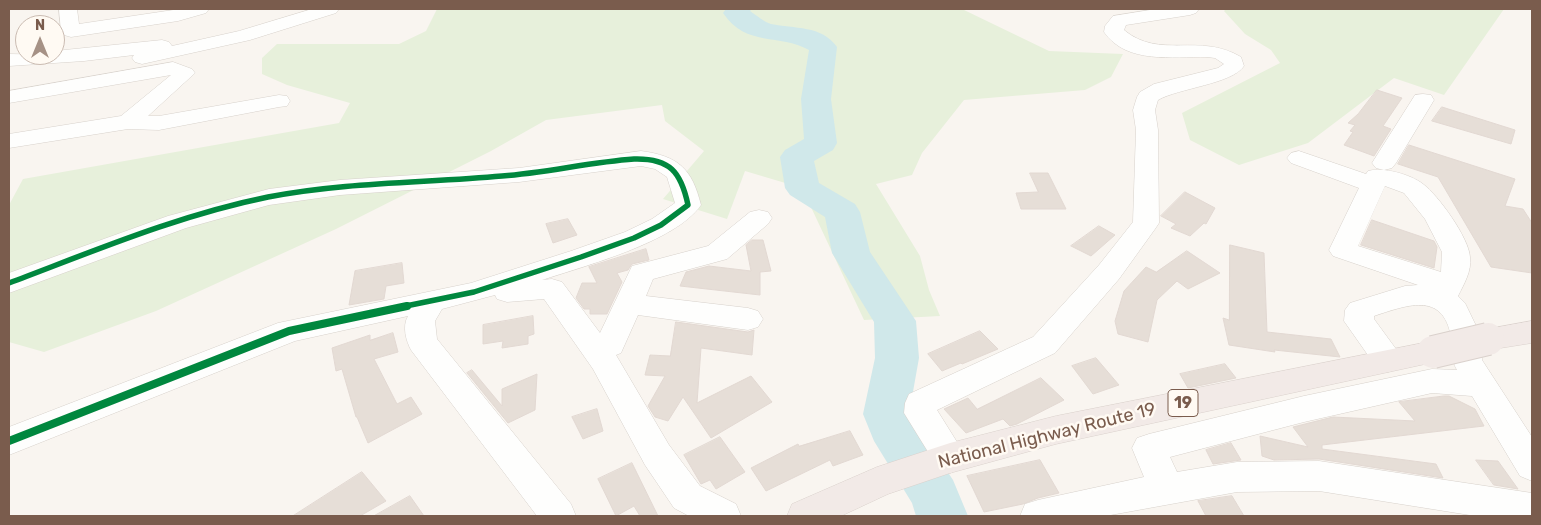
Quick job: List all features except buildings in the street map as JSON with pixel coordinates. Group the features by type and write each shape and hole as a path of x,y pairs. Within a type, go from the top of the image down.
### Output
{"highway":[{"name":"National Highway Route 19","path":"805,516 877,482 942,461 1056,430 1488,339 1532,332"}],"street":[{"path":"68,9 71,31 178,15 200,9"},
{"path":"9,87 244,36 330,9"},
{"path":"942,461 920,413 922,403 1044,345 1109,272 1146,223 1147,130 1144,110 1148,97 1162,89 1210,77 1225,72 1234,66 1234,61 1222,52 1147,50 1130,45 1114,32 1114,26 1120,20 1190,9"},
{"path":"9,60 158,47 269,22 274,27"},
{"path":"9,97 173,68 185,73 128,122"},
{"path":"1422,100 1378,175 1343,250 1446,292 1466,336 1467,362 1532,466"},
{"path":"9,141 128,122 159,123 279,101"},
{"path":"1299,158 1378,175 1414,188 1438,217 1457,253 1454,275 1446,292"},
{"path":"9,283 126,240 233,206 268,198 342,188 520,175 627,160 652,160 670,167 682,178 688,205 661,226 634,238 474,292 288,331 9,441"},
{"path":"596,350 610,345 642,273 717,253 759,218"},
{"path":"474,292 478,298 516,290 552,289 596,350 657,456 687,497 723,516"},
{"path":"1388,360 1358,321 1360,310 1405,296 1446,292"},
{"path":"433,300 420,321 422,342 558,516"},
{"path":"629,304 748,319"},
{"path":"1167,489 1149,448 1304,409 1432,381 1482,384"},
{"path":"1038,516 1115,498 1237,477 1319,476 1532,509"}],"green space":[{"path":"437,9 962,9 1049,51 1123,54 1111,77 1085,90 964,100 922,153 912,175 876,184 920,256 929,290 940,316 864,320 802,188 745,171 727,219 663,199 704,151 665,121 662,105 546,120 491,151 336,229 156,311 44,352 9,342 9,205 23,179 339,123 350,103 287,85 262,74 262,58 277,44 399,44 426,31"},
{"path":"1226,9 1504,9 1444,95 1394,78 1308,143 1239,165 1190,140 1182,113 1280,63 1271,50 1245,34 1224,11"}],"waterway":[{"path":"739,9 736,13 761,31 804,36 823,47 816,99 821,143 797,157 802,188 842,212 851,253 895,321 897,358 886,414 891,427 935,496 942,516"}],"cycle path":[{"path":"9,283 120,241 205,213 269,197 305,191 376,184 519,175 626,159 648,159 663,164 675,172 682,182 688,205 661,225 634,238 581,257 474,292 289,331 9,441"}]}
